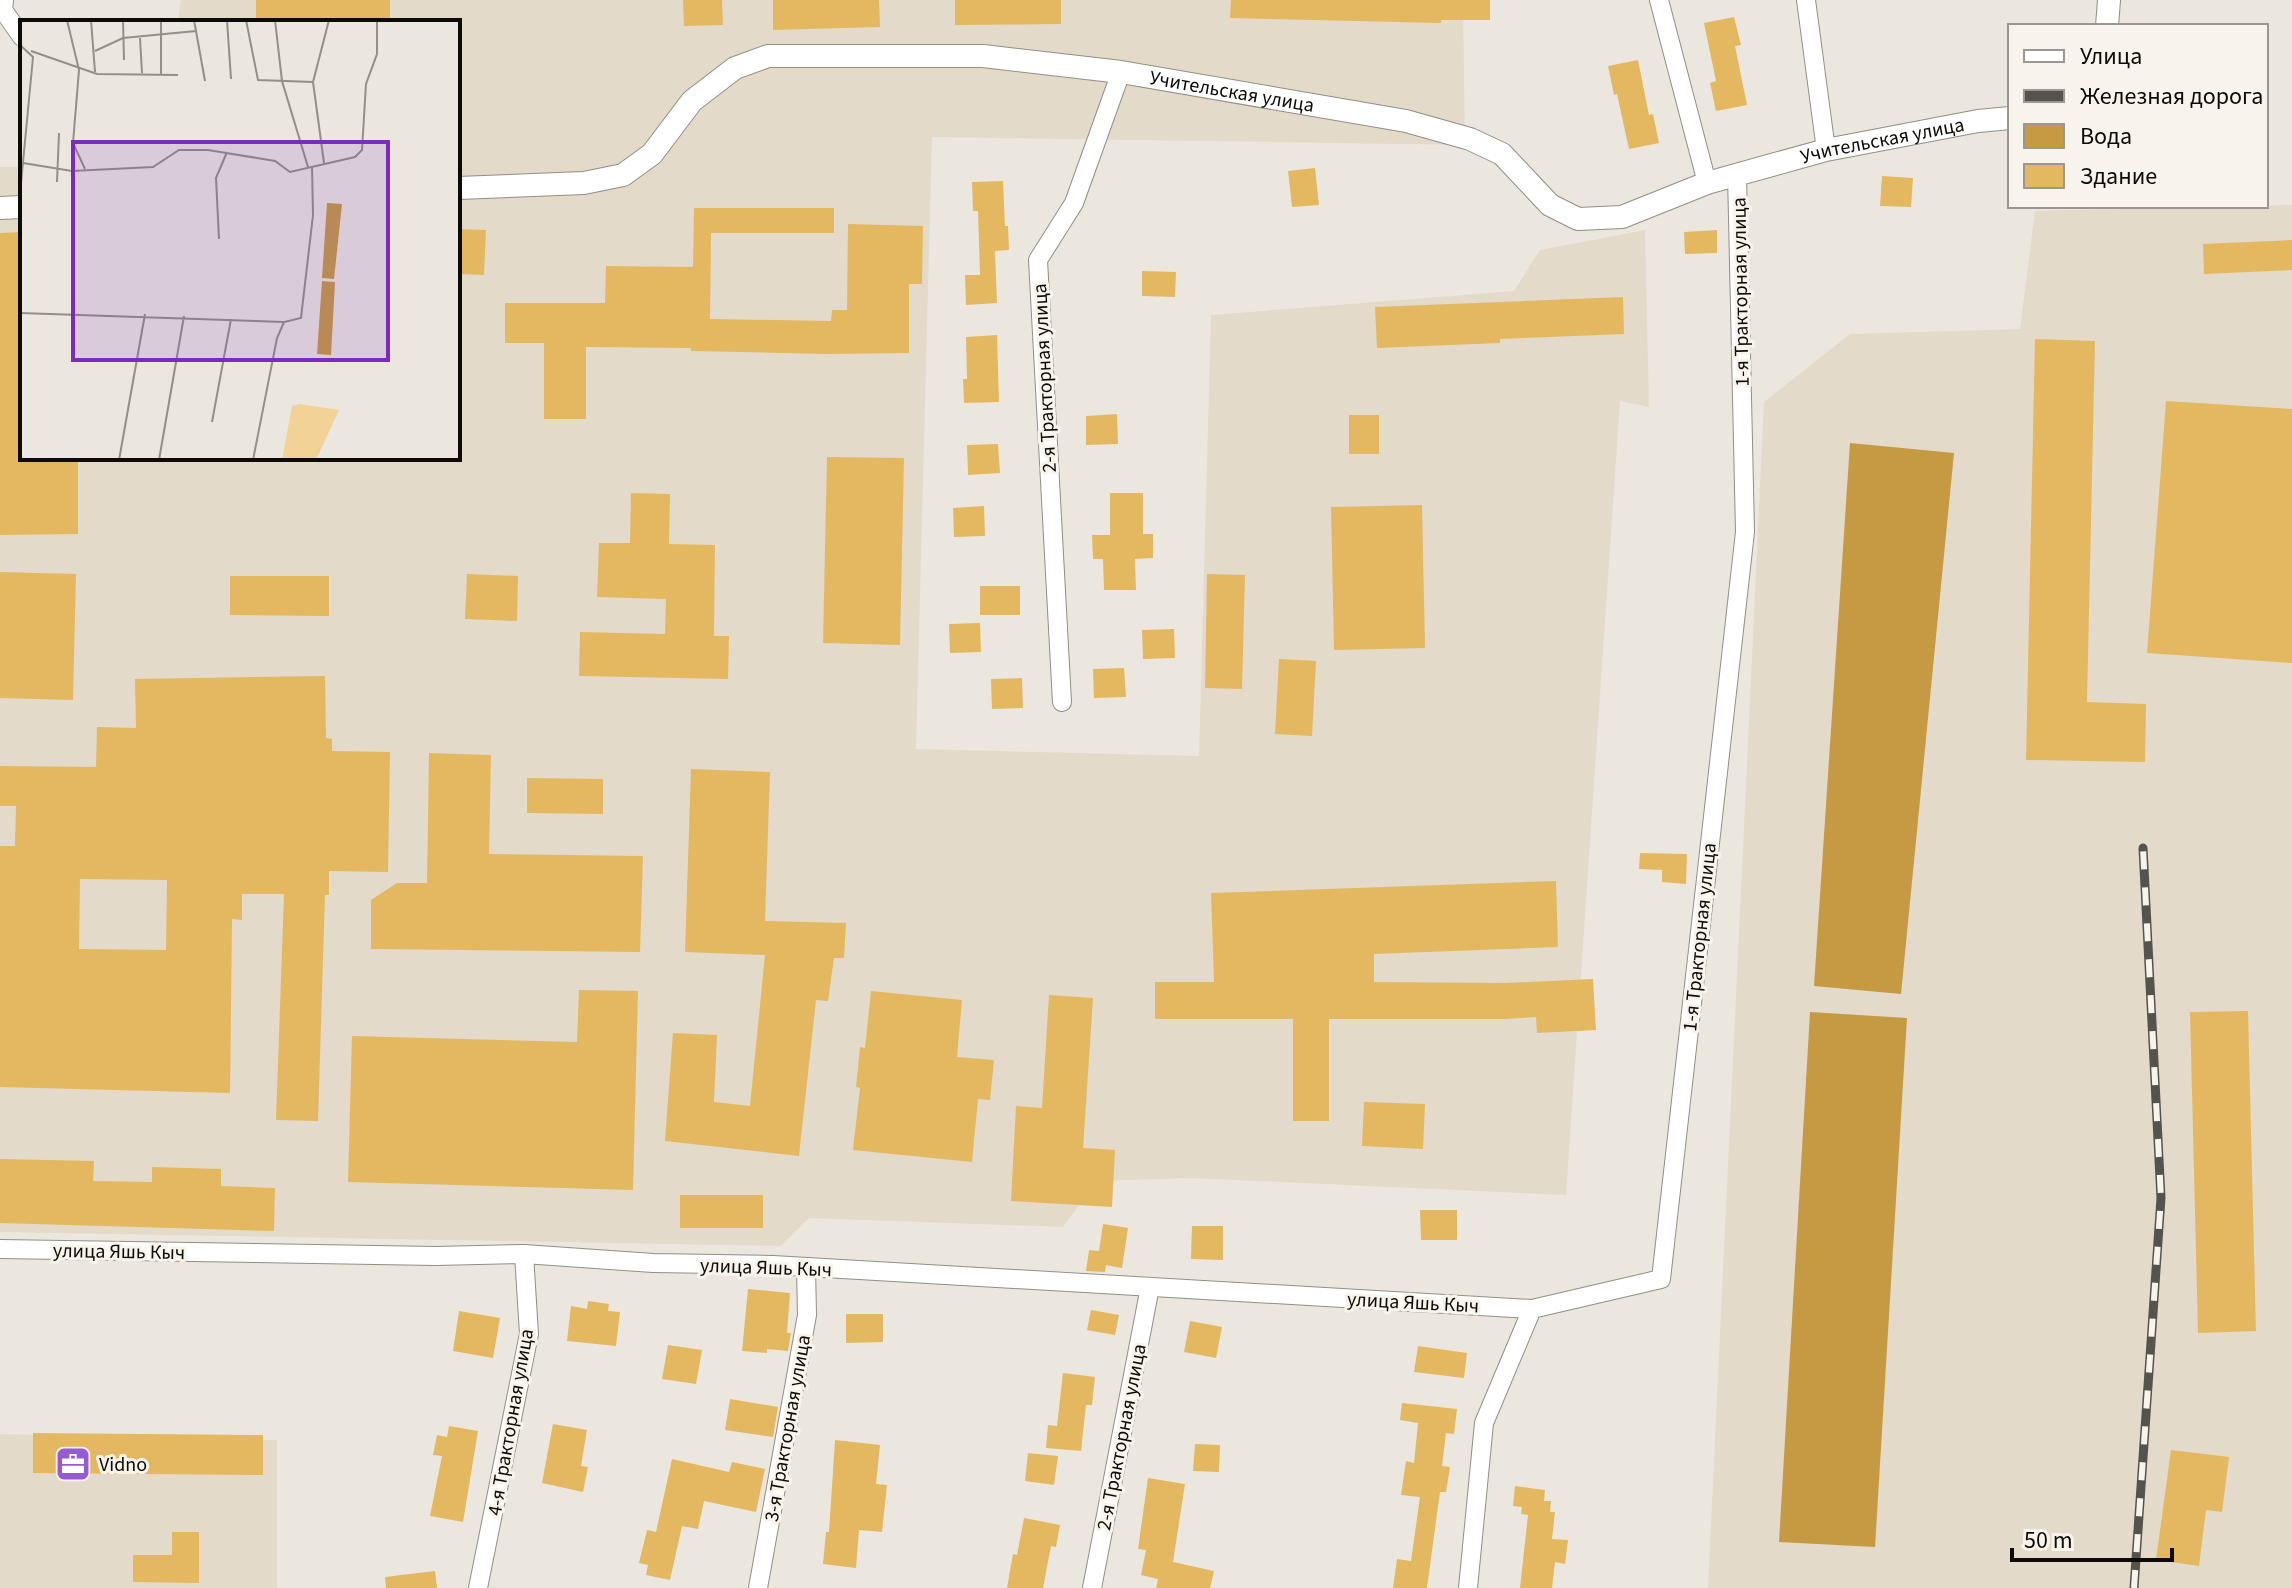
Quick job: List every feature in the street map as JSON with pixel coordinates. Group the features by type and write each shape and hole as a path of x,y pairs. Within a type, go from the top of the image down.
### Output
{"street":[{"path":"4,0 3,10 20,34"},
{"path":"1659,0 1707,183"},
{"path":"1806,0 1826,150"},
{"path":"2107,24 2109,0"},
{"name":"Учительская улица","path":"460,188 584,183 623,175 652,154 692,101 735,68 768,56 983,56 1121,72 1406,121 1470,139 1502,154 1550,205 1578,219 1622,217 1707,183 1826,150 2008,118"},
{"name":"2-я Тракторная улица","path":"1062,702 1038,260 1074,203 1121,72"},
{"name":"1-я Тракторная улица","path":"1532,1309 1661,1279 1745,532 1737,174"},
{"path":"0,208 20,207"},
{"name":"улица Яшь Кыч","path":"0,1249 436,1256 524,1254 1532,1309"},
{"name":"4-я Тракторная улица","path":"478,1588 529,1334 524,1254"},
{"name":"3-я Тракторная улица","path":"758,1588 807,1315 806,1267"},
{"name":"2-я Тракторная улица","path":"1092,1588 1150,1287"},
{"path":"1468,1588 1484,1423 1532,1309"}],"shaded area":[{"path":"181,0 1463,0 1465,145 932,137 916,749 1199,756 1211,315 1514,291 1540,250 1645,230 1649,407 1620,401 1566,1195 1192,1178 1097,1181 1063,1227 809,1218 781,1246 0,1232 0,167 20,167 20,460 460,460 460,20 178,20"},
{"path":"2292,205 2292,1588 1708,1588 1764,402 1850,334 2020,329 2035,211 2268,208 2268,206"},
{"path":"0,1434 277,1440 277,1588 0,1588"}],"water":[{"path":"1850,443 1954,453 1901,994 1814,986"},
{"path":"1810,1012 1907,1018 1875,1547 1779,1542"}],"building":[{"path":"256,0 390,0 390,20 256,20"},
{"path":"683,0 722,0 723,25 684,26"},
{"path":"773,0 879,0 880,27 773,30"},
{"path":"955,0 1061,0 1061,24 955,25"},
{"path":"1231,0 1490,0 1490,20 1441,20 1441,23 1230,18"},
{"path":"1734,17 1741,45 1735,46 1747,105 1716,111 1710,83 1716,81 1704,23"},
{"path":"1638,60 1649,115 1653,114 1659,143 1629,149 1608,66"},
{"path":"1315,168 1319,205 1292,207 1288,171"},
{"path":"1882,176 1913,178 1911,207 1880,206"},
{"path":"1003,181 1009,250 995,251 997,303 966,305 965,275 980,275 978,211 973,211 972,182"},
{"path":"694,208 834,208 834,233 711,233 710,319 831,321 832,310 847,310 848,224 923,226 922,284 909,284 909,353 826,354 586,347 586,419 544,419 544,343 505,343 505,303 605,303 606,266 693,267"},
{"path":"460,229 486,230 484,275 460,274"},
{"path":"1717,230 1717,253 1685,254 1684,232"},
{"path":"20,232 20,460 78,460 78,534 0,535 0,233"},
{"path":"2292,240 2292,270 2204,274 2203,244"},
{"path":"1142,271 1176,272 1175,297 1142,296"},
{"path":"1623,297 1624,334 1377,348 1375,307"},
{"path":"997,335 999,402 964,403 966,337"},
{"path":"2035,339 2095,341 2087,702 2146,704 2145,762 2026,760"},
{"path":"2166,401 2292,409 2292,663 2147,653"},
{"path":"1117,414 1118,444 1086,445 1086,416"},
{"path":"1349,415 1379,415 1379,454 1349,454"},
{"path":"998,444 1000,473 968,475 967,445"},
{"path":"827,457 904,458 900,645 823,643"},
{"path":"631,493 670,494 669,544 715,545 714,636 729,636 728,679 579,676 580,632 665,634 666,599 597,597 599,543 630,543"},
{"path":"1110,493 1143,493 1143,534 1153,534 1153,558 1135,559 1136,590 1104,590 1103,559 1093,559 1092,535 1110,535"},
{"path":"1422,505 1425,648 1334,650 1331,507"},
{"path":"984,506 985,536 954,537 953,508"},
{"path":"0,572 76,574 73,700 0,698"},
{"path":"467,574 518,576 517,621 465,619"},
{"path":"1207,574 1245,575 1242,689 1205,688"},
{"path":"230,576 329,576 329,616 230,615"},
{"path":"980,586 1020,586 1020,615 980,615"},
{"path":"980,623 981,652 950,653 949,624"},
{"path":"1174,629 1175,658 1143,659 1142,630"},
{"path":"1279,659 1316,661 1312,736 1275,734"},
{"path":"1124,668 1126,697 1094,698 1093,669"},
{"path":"325,676 326,738 332,739 332,751 390,752 388,872 329,871 329,895 325,895 318,1121 276,1120 284,894 242,894 242,920 232,919 230,1093 0,1087 0,846 15,846 16,806 0,806 0,766 96,767 97,727 136,728 135,679","holes":["80,879 167,880 166,950 79,949"]},
{"path":"1022,678 1023,708 992,709 991,679"},
{"path":"429,753 491,755 489,854 643,856 640,952 371,949 371,900 397,883 427,883"},
{"path":"691,769 770,772 765,921 846,923 844,958 834,958 828,1001 816,1000 799,1156 665,1141 673,1033 717,1035 714,1102 750,1106 765,955 685,952"},
{"path":"527,778 603,779 603,814 527,813"},
{"path":"1640,853 1687,854 1686,884 1662,882 1662,870 1639,869"},
{"path":"1556,881 1558,947 1374,954 1374,982 1505,983 1593,979 1596,1030 1537,1033 1536,1017 1329,1019 1329,1121 1293,1121 1293,1019 1155,1019 1155,982 1214,982 1211,893"},
{"path":"579,990 638,991 633,1190 348,1182 352,1036 577,1042"},
{"path":"871,991 962,1000 957,1057 994,1060 990,1100 978,1099 972,1162 853,1150 860,1088 856,1087 860,1047 865,1048"},
{"path":"1049,995 1093,998 1083,1148 1115,1150 1112,1207 1011,1201 1016,1106 1042,1108"},
{"path":"2248,1011 2256,1331 2198,1333 2190,1012"},
{"path":"1364,1102 1425,1104 1423,1149 1362,1146"},
{"path":"0,1159 94,1161 93,1181 152,1182 152,1167 221,1169 221,1186 275,1188 274,1231 0,1223"},
{"path":"680,1195 763,1195 763,1228 680,1228"},
{"path":"1420,1210 1457,1210 1457,1240 1421,1240"},
{"path":"1103,1224 1128,1228 1122,1268 1106,1265 1105,1272 1086,1271 1089,1250 1099,1251"},
{"path":"1192,1226 1223,1226 1223,1260 1191,1259"},
{"path":"748,1289 790,1293 788,1351 742,1351"},
{"path":"588,1301 609,1304 608,1311 620,1312 616,1346 567,1341 571,1306 587,1309"},
{"path":"1091,1310 1119,1315 1115,1335 1087,1330"},
{"path":"459,1311 500,1318 493,1358 453,1351"},
{"path":"846,1314 883,1314 883,1342 846,1343"},
{"path":"1190,1321 1222,1327 1216,1358 1184,1352"},
{"path":"668,1345 702,1350 696,1384 662,1379"},
{"path":"1418,1346 1467,1353 1464,1378 1414,1372"},
{"path":"1063,1373 1095,1377 1092,1405 1086,1405 1081,1451 1046,1448 1048,1425 1057,1426"},
{"path":"730,1399 778,1407 773,1437 725,1430"},
{"path":"1402,1403 1457,1409 1454,1434 1446,1433 1442,1466 1450,1467 1446,1492 1440,1492 1427,1588 1393,1588 1397,1559 1411,1561 1420,1497 1401,1495 1406,1461 1414,1463 1418,1423 1400,1420"},
{"path":"553,1424 587,1430 581,1466 588,1467 583,1492 542,1483"},
{"path":"449,1426 478,1431 463,1522 430,1516 442,1456 433,1455 437,1435 447,1437"},
{"path":"33,1433 263,1435 263,1475 33,1473"},
{"path":"835,1440 880,1445 876,1484 887,1485 882,1532 859,1530 856,1568 823,1564 826,1532 829,1532"},
{"path":"1195,1444 1220,1445 1219,1472 1193,1471"},
{"path":"2171,1450 2229,1457 2222,1512 2206,1510 2199,1566 2156,1560"},
{"path":"1028,1453 1058,1456 1054,1485 1025,1481"},
{"path":"672,1459 729,1472 732,1462 765,1469 756,1512 704,1501 698,1529 682,1526 670,1580 646,1575 648,1565 639,1563 647,1530 656,1532"},
{"path":"1148,1478 1185,1484 1173,1562 1214,1571 1210,1588 1156,1588 1158,1579 1141,1575 1146,1550 1138,1549"},
{"path":"1515,1486 1545,1490 1544,1501 1551,1501 1550,1512 1555,1512 1552,1539 1568,1540 1565,1564 1555,1562 1552,1588 1520,1588 1528,1515 1521,1514 1522,1507 1513,1506"},
{"path":"1024,1518 1060,1525 1056,1547 1051,1546 1043,1588 1007,1588"},
{"path":"172,1532 199,1532 199,1583 133,1582 133,1555 172,1555"},
{"path":"435,1571 437,1588 386,1588 385,1577"}],"railway":[{"path":"2134,1588 2161,1198 2143,848"}],"place":[{"name":"Vidno","path":"73,1464"}]}
